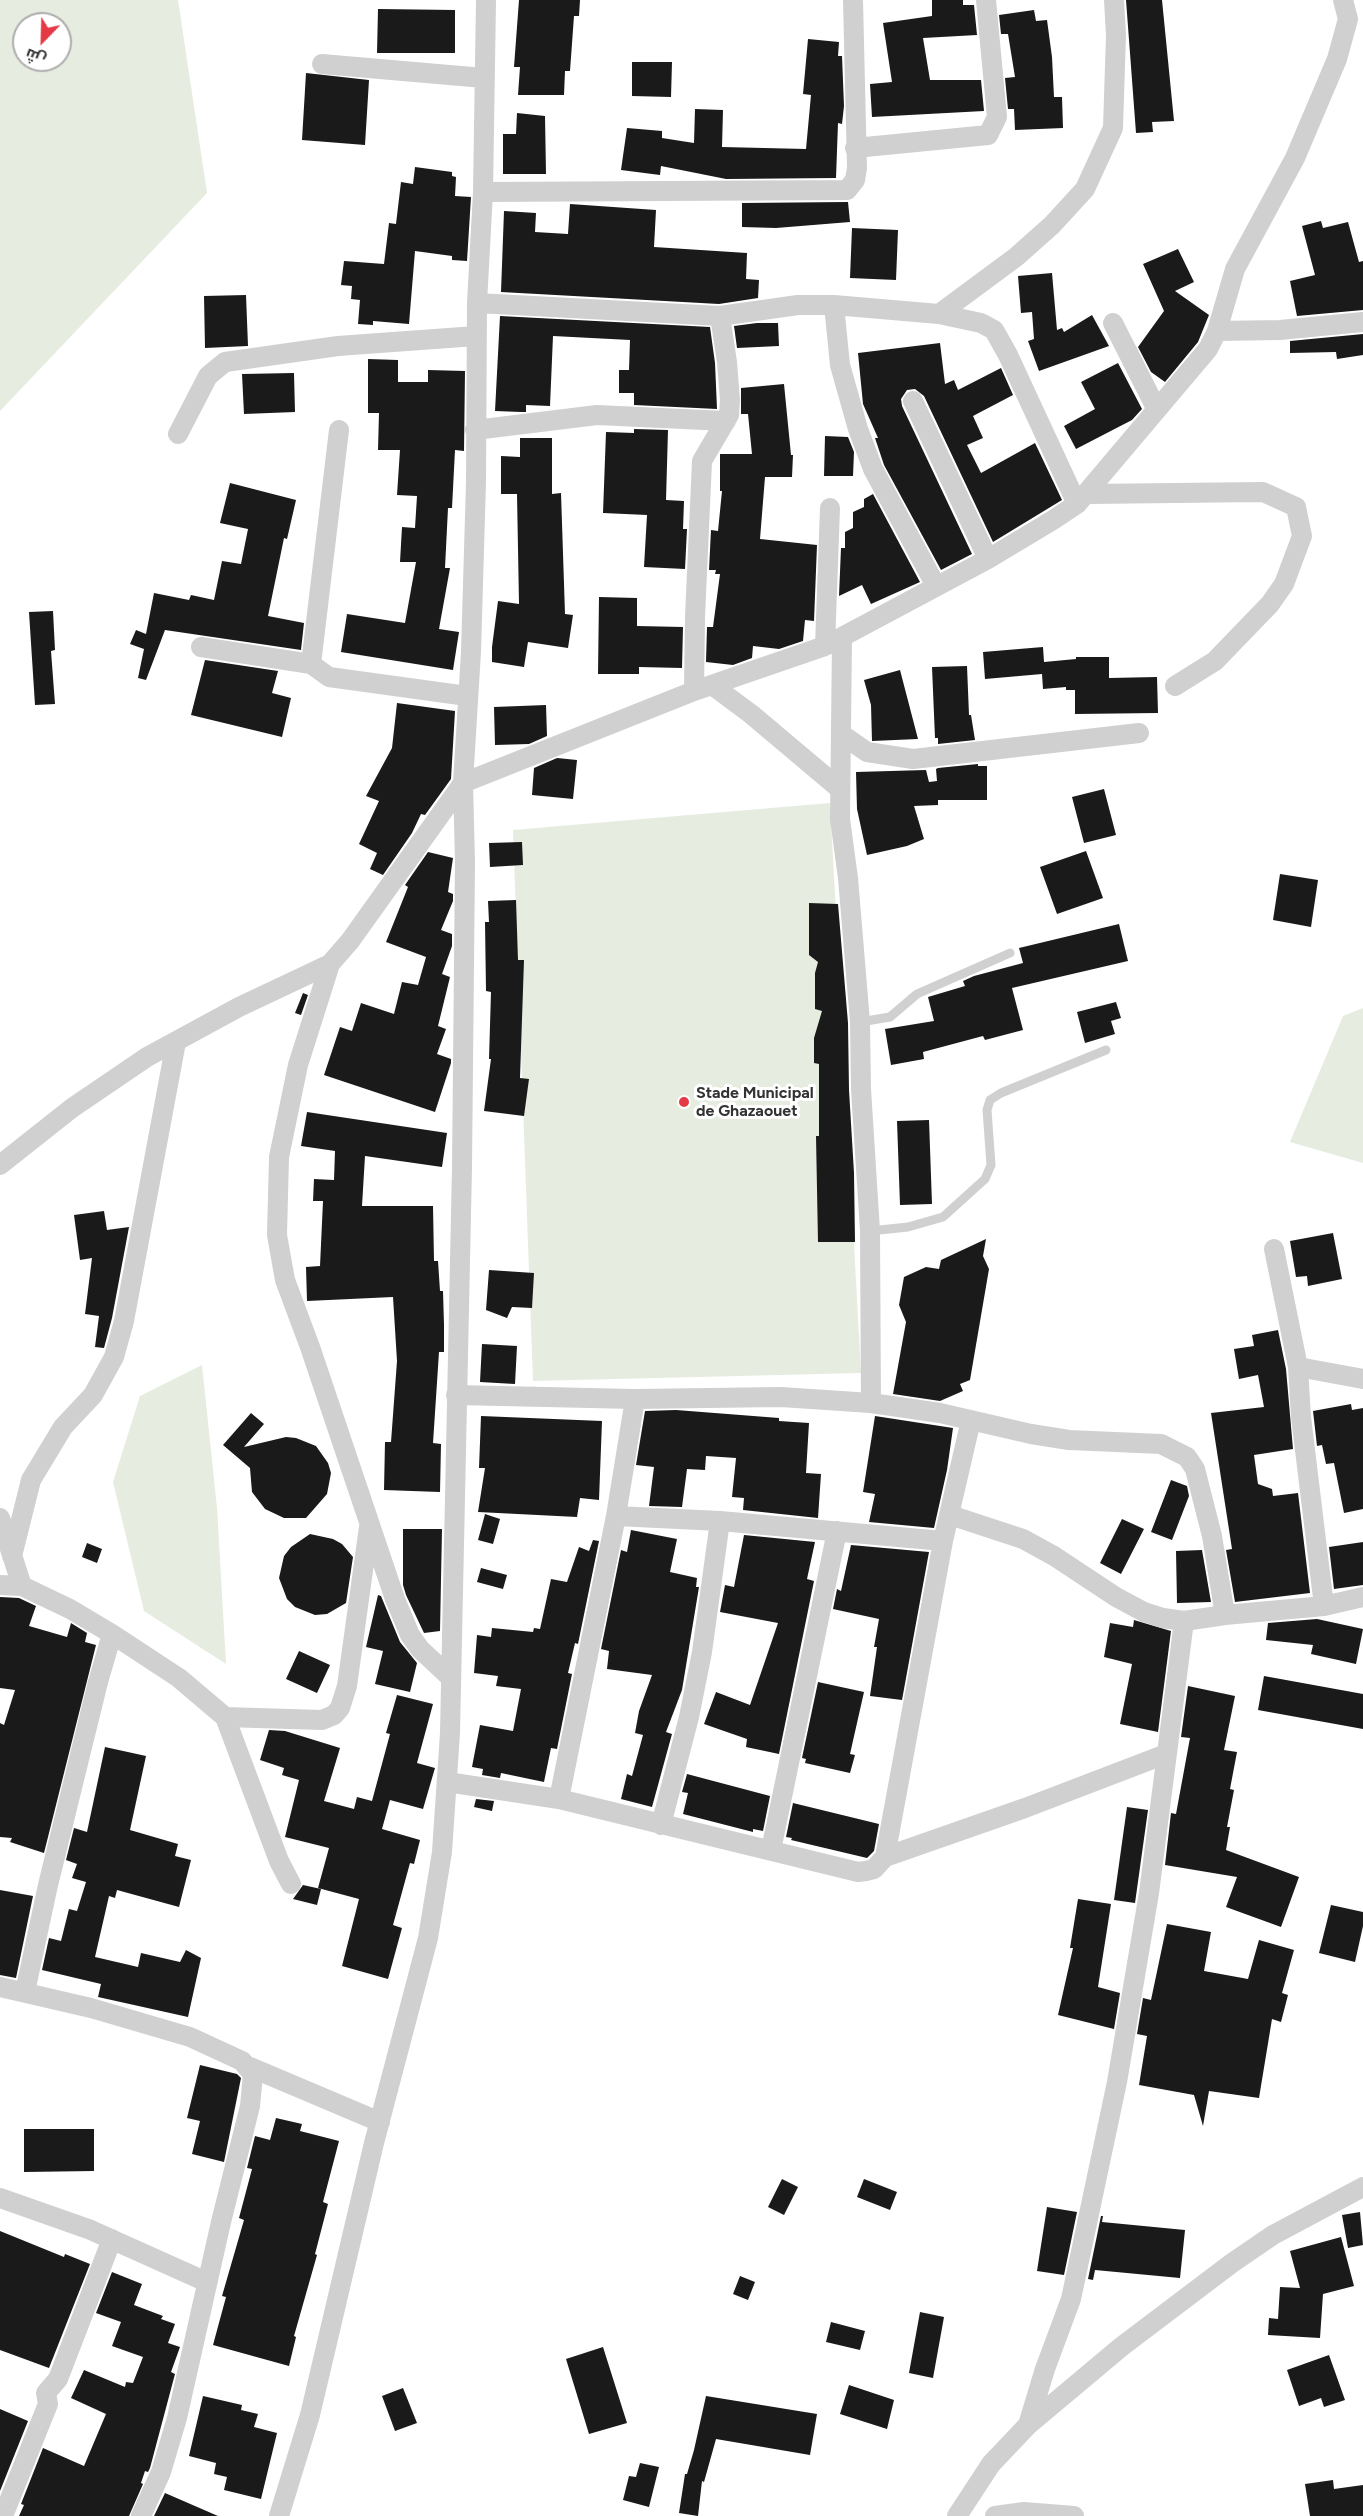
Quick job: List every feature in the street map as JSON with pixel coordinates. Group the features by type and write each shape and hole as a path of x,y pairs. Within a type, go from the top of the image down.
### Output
{"street":[{"path":"279,2516 310,2415 380,2122 428,1938 442,1852 451,1678 465,862 463,783 471,652 476,482 476,336 483,192 486,0"},
{"path":"483,192 847,190 855,180 853,0"},
{"path":"855,148 988,135 997,117 986,0"},
{"path":"939,314 1016,257 1052,225 1085,189 1113,128 1116,35 1114,0"},
{"path":"451,1678 420,1649 410,1635 285,1280 278,1235 277,1184 284,1131 298,1065 330,964 350,941 463,783 703,688 833,642 988,559 1053,520 1082,499 1156,408 1208,349 1217,331 1235,269 1243,251 1272,203 1309,127 1336,59 1346,10 1355,0"},
{"path":"322,64 484,78"},
{"path":"477,303 720,316 798,304 834,305 939,314 981,323 994,330 1082,499"},
{"path":"834,305 840,366 858,429 873,469 936,586"},
{"path":"703,688 695,617 702,461 729,415 730,400 720,316"},
{"path":"1217,331 1280,330 1363,322"},
{"path":"1113,323 1156,408"},
{"path":"178,434 208,376 225,362 338,346 476,336"},
{"path":"913,401 988,559"},
{"path":"475,430 597,415 726,420"},
{"path":"311,664 339,430"},
{"path":"1082,499 1263,492 1296,507 1302,536 1284,584 1270,603 1215,661 1175,686"},
{"path":"831,508 833,642 842,734 840,819 848,878 860,1022 861,1089 870,1232 871,1403"},
{"path":"201,647 311,664 337,678 467,696"},
{"path":"703,688 751,714 840,789"},
{"path":"842,734 867,752 913,759 1139,733"},
{"path":"0,1165 72,1108 147,1057 239,1007 330,964"},
{"path":"12,1556 31,1480 63,1427 93,1395 114,1357 124,1321 176,1042"},
{"path":"1274,1249 1298,1367 1301,1417 1324,1606"},
{"path":"1298,1367 1363,1379"},
{"path":"456,1395 635,1399 781,1397 871,1403 1069,1440 1161,1444 1187,1457 1195,1469 1212,1536 1226,1615"},
{"path":"559,1799 616,1516 635,1399"},
{"path":"885,1857 943,1541 971,1420"},
{"path":"950,1515 1023,1539 1144,1612 1184,1621 1324,1606 1363,1597"},
{"path":"616,1516 720,1521 943,1541"},
{"path":"0,1518 22,1586"},
{"path":"225,1717 322,1720 334,1715 340,1708 347,1686 369,1521"},
{"path":"661,1825 689,1717 702,1652 720,1521"},
{"path":"771,1850 837,1531"},
{"path":"0,1585 22,1586 70,1609 179,1678 225,1717 279,1861 291,1884"},
{"path":"1028,2425 1045,2369 1071,2299 1117,2082 1149,1893 1184,1621"},
{"path":"25,1992 56,1851 112,1634"},
{"path":"447,1782 559,1799 858,1872 874,1869 885,1857 1035,1804 1166,1754"},
{"path":"0,1987 124,2017 190,2037 250,2067 380,2122"},
{"path":"141,2516 161,2472 177,2418 250,2106 254,2082 250,2067"},
{"path":"957,2516 991,2464 1028,2425 1121,2347 1273,2235 1363,2187"},
{"path":"0,2198 112,2239 207,2282"},
{"path":"3,2516 48,2404 46,2393 58,2379 112,2239"},
{"path":"994,2516 1024,2512 1074,2516"}],"lane":[{"path":"860,1022 890,1017 917,994 1010,953"},
{"path":"870,1232 908,1227 943,1216 986,1179 991,1166 987,1110 990,1100 1001,1093 1106,1050"}],"shaded area":[{"path":"0,0 178,0 207,193 0,411"},
{"name":"Stade Municipal de Ghazaouet","path":"830,803 861,1373 533,1381 513,830"},
{"path":"1363,1008 1363,1163 1290,1142 1343,1016"},
{"path":"202,1365 217,1508 226,1664 144,1611 113,1482 140,1396"}],"building":[{"path":"519,0 580,0 579,16 574,16 570,71 565,71 564,95 518,95 520,67 514,67"},
{"path":"932,0 963,0 963,5 974,5 977,35 923,38 930,80 981,80 984,111 872,117 870,84 892,82 883,23 932,16"},
{"path":"1126,0 1162,0 1174,121 1152,122 1153,132 1136,133"},
{"path":"378,9 455,10 455,53 377,53"},
{"path":"1034,10 1036,21 1047,20 1054,97 1062,97 1063,128 1015,130 1014,109 1008,109 1005,78 1015,77 1008,34 1001,34 999,15"},
{"path":"808,39 839,42 838,56 842,56 844,106 842,124 838,123 836,178 726,179 661,166 660,175 621,170 627,128 662,131 662,138 694,143 695,109 723,110 722,147 806,149 811,95 803,94"},
{"path":"632,62 672,62 671,97 632,96"},
{"path":"306,73 369,80 365,145 302,140"},
{"path":"517,113 545,116 546,174 503,174 503,134 516,134"},
{"path":"415,167 452,172 452,176 456,177 455,196 471,197 467,261 452,260 452,256 415,251 409,324 373,321 373,325 358,324 360,300 351,299 352,286 341,285 344,261 384,264 389,223 396,224 401,182 413,184"},
{"path":"848,202 850,222 776,228 742,227 742,203"},
{"path":"570,204 656,210 654,247 747,253 746,279 759,280 758,298 719,304 501,292 504,211 536,213 535,232 568,234"},
{"path":"1321,221 1323,228 1348,222 1359,262 1363,261 1363,310 1297,316 1290,281 1315,275 1302,226"},
{"path":"852,228 898,230 896,280 850,278"},
{"path":"1178,249 1194,282 1175,291 1209,315 1198,342 1165,382 1151,372 1138,347 1164,311 1143,264"},
{"path":"1052,273 1057,330 1062,328 1064,332 1092,315 1109,346 1039,371 1028,341 1034,339 1032,312 1021,313 1018,276"},
{"path":"246,295 248,346 205,348 204,296"},
{"path":"500,316 710,327 715,363 717,409 634,405 634,393 619,393 619,370 629,370 630,340 553,336 550,406 526,405 526,412 495,411"},
{"path":"778,323 779,346 737,348 734,326"},
{"path":"1363,334 1363,355 1337,359 1336,352 1290,353 1290,341"},
{"path":"940,343 945,384 954,380 958,390 1001,368 1013,395 973,416 983,438 967,445 981,473 1035,443 1062,500 993,542 924,396 915,389 907,390 901,399 902,406 972,554 941,570 884,465 875,438 878,438 863,404 858,353"},
{"path":"368,359 398,360 398,382 428,382 428,370 465,371 464,451 455,450 452,508 448,508 445,568 450,568 439,629 459,632 453,670 341,652 347,614 405,623 416,562 400,562 402,527 415,528 417,496 397,495 400,450 378,450 379,413 368,413"},
{"path":"1118,363 1142,409 1132,420 1076,449 1064,426 1095,409 1081,382"},
{"path":"294,373 295,412 244,414 242,374"},
{"path":"784,384 791,455 793,455 792,477 765,477 760,539 817,545 814,621 805,620 803,641 779,649 753,646 752,658 733,665 706,662 707,627 713,627 720,574 715,574 716,570 709,570 711,530 718,531 722,491 720,491 720,454 752,454 748,414 741,414 741,388"},
{"path":"634,429 668,430 666,500 684,501 683,529 687,529 685,569 644,567 647,515 603,513 606,432 634,433"},
{"path":"825,436 848,437 854,452 853,476 824,476"},
{"path":"520,438 552,438 552,494 561,493 565,614 573,615 568,648 528,642 524,667 492,662 498,601 519,604 517,494 501,494 501,456 520,457"},
{"path":"230,483 296,500 287,539 284,538 268,616 304,623 301,650 165,630 146,680 138,678 144,649 130,644 136,630 146,634 154,593 189,600 191,595 214,600 222,561 241,564 248,529 220,523"},
{"path":"873,494 920,582 871,604 862,585 839,596 841,548 845,548 845,532 853,528 853,512 864,507 864,499"},
{"path":"599,597 637,598 637,626 683,627 682,668 639,667 639,674 598,674"},
{"path":"53,611 55,650 51,651 55,704 35,705 29,612"},
{"path":"1043,647 1044,662 1076,659 1076,657 1109,657 1109,678 1157,677 1158,713 1075,714 1075,690 1066,690 1066,687 1043,689 1042,674 985,679 983,652"},
{"path":"205,660 278,671 272,693 291,698 282,737 191,715"},
{"path":"967,666 969,715 971,715 975,740 938,744 938,738 935,738 932,667"},
{"path":"900,670 918,739 872,741 871,705 864,680"},
{"path":"397,703 455,711 451,779 425,815 421,814 412,833 383,875 370,869 377,853 359,844 379,801 366,796 392,748"},
{"path":"546,705 547,736 529,744 495,745 494,707"},
{"path":"557,758 577,760 573,799 532,795 534,768"},
{"path":"978,764 978,766 987,766 987,800 938,800 938,805 914,806 924,839 907,846 867,855 857,809 856,772 926,770 929,782 937,781 936,769 938,768"},
{"path":"1104,789 1116,835 1084,843 1072,797"},
{"path":"522,842 523,865 490,867 489,843"},
{"path":"1086,851 1103,898 1057,914 1040,867"},
{"path":"428,852 453,858 448,892 453,894 453,901 441,930 452,934 452,946 442,974 450,977 438,1026 446,1029 437,1054 451,1059 451,1063 435,1112 324,1075 340,1027 352,1031 361,1003 394,1014 402,982 418,985 426,957 386,942 408,887 405,885"},
{"path":"1280,874 1318,880 1311,927 1273,920"},
{"path":"516,900 518,960 524,960 520,1078 529,1079 524,1116 484,1111 491,1059 489,1059 491,992 486,991 485,922 489,922 488,901"},
{"path":"809,903 838,904 848,1023 855,1242 818,1242 816,1136 819,1136 819,1064 814,1063 814,1038 822,1011 815,1009 815,973 818,962 809,955"},
{"path":"1119,924 1128,961 1012,988 1023,1030 985,1040 983,1036 923,1052 924,1059 891,1065 885,1029 934,1021 928,997 965,986 963,981 974,976 1023,963 1019,948"},
{"path":"303,993 308,995 301,1015 295,1013"},
{"path":"1116,1002 1121,1018 1111,1021 1115,1034 1085,1043 1077,1012"},
{"path":"307,1112 447,1133 442,1167 365,1156 362,1206 433,1206 434,1261 438,1261 440,1291 443,1291 444,1325 444,1352 439,1352 433,1443 441,1444 440,1492 384,1490 385,1442 391,1442 397,1361 393,1297 307,1301 306,1267 320,1266 323,1201 313,1201 314,1179 334,1180 335,1151 301,1146"},
{"path":"929,1120 932,1204 900,1205 897,1121"},
{"path":"104,1211 107,1230 129,1227 104,1348 95,1347 99,1316 85,1314 92,1258 80,1260 74,1215"},
{"path":"1333,1233 1342,1279 1308,1286 1307,1276 1296,1277 1290,1241"},
{"path":"986,1239 983,1256 989,1269 970,1380 960,1384 963,1391 940,1401 893,1394 906,1322 899,1305 904,1277 926,1267 939,1269 941,1260"},
{"path":"489,1270 534,1273 532,1308 512,1307 507,1318 486,1310"},
{"path":"1278,1330 1286,1369 1293,1449 1254,1455 1258,1484 1272,1489 1273,1496 1298,1493 1310,1593 1235,1602 1226,1550 1232,1549 1211,1413 1264,1407 1258,1375 1239,1379 1234,1349 1254,1346 1252,1335"},
{"path":"482,1344 517,1346 515,1384 480,1382"},
{"path":"1351,1404 1352,1410 1363,1408 1363,1509 1344,1513 1334,1463 1326,1464 1322,1445 1317,1446 1313,1411"},
{"path":"676,1410 779,1418 779,1421 809,1423 806,1473 821,1474 818,1518 743,1510 744,1498 732,1497 736,1458 706,1456 705,1470 687,1469 682,1507 649,1506 654,1467 636,1465 645,1411"},
{"path":"251,1413 264,1424 244,1447 286,1437 296,1438 316,1446 328,1463 331,1473 327,1494 306,1518 284,1518 265,1509 252,1492 250,1468 223,1445"},
{"path":"481,1416 602,1421 599,1500 580,1498 577,1517 478,1512 485,1468 479,1468"},
{"path":"875,1416 953,1428 947,1470 934,1528 869,1522 875,1494 863,1492"},
{"path":"1171,1480 1187,1486 1189,1496 1172,1540 1151,1532"},
{"path":"485,1514 500,1519 493,1544 478,1540"},
{"path":"1122,1519 1144,1529 1121,1574 1100,1563"},
{"path":"403,1529 442,1529 440,1631 424,1633 406,1595 403,1585"},
{"path":"631,1530 677,1539 670,1572 697,1578 696,1587 699,1587 682,1690 666,1732 672,1734 652,1807 621,1799 627,1774 632,1776 643,1735 635,1733 639,1711 652,1675 607,1669 609,1651 601,1649 621,1550 627,1552"},
{"path":"310,1534 333,1539 342,1544 353,1557 346,1603 327,1614 315,1615 295,1607 287,1599 279,1578 284,1556 291,1547"},
{"path":"744,1535 815,1542 807,1579 814,1581 779,1754 746,1747 747,1739 704,1724 716,1692 750,1705 778,1623 720,1612 725,1585 734,1587"},
{"path":"593,1540 599,1541 578,1644 575,1643 568,1673 572,1674 557,1749 551,1748 544,1782 501,1773 500,1778 482,1775 483,1769 472,1767 480,1725 513,1731 521,1689 496,1686 498,1676 474,1673 477,1635 491,1637 492,1628 533,1632 534,1628 540,1629 551,1579 567,1582 579,1547 589,1551"},
{"path":"1363,1542 1363,1585 1334,1589 1329,1547"},
{"path":"87,1543 102,1549 97,1563 82,1557"},
{"path":"851,1545 929,1552 902,1700 870,1696 879,1619 833,1609 837,1589 841,1591"},
{"path":"1202,1550 1211,1602 1177,1603 1176,1551"},
{"path":"481,1568 507,1575 503,1589 477,1582"},
{"path":"378,1595 381,1596 400,1642 417,1663 410,1692 375,1684 383,1651 366,1647"},
{"path":"0,1597 19,1598 36,1606 29,1626 67,1637 71,1623 87,1633 85,1642 96,1645 44,1853 10,1842 12,1838 0,1837 0,1723 4,1725 15,1690 0,1688"},
{"path":"1317,1619 1363,1629 1356,1664 1311,1654 1313,1645 1266,1640 1268,1623"},
{"path":"1134,1620 1171,1631 1158,1732 1120,1724 1132,1664 1104,1657 1110,1623 1133,1627"},
{"path":"299,1651 330,1665 317,1693 286,1679"},
{"path":"1264,1676 1363,1694 1363,1729 1258,1710"},
{"path":"818,1682 864,1692 850,1754 855,1755 850,1773 805,1763 806,1759 802,1758"},
{"path":"1188,1686 1235,1696 1224,1750 1237,1752 1230,1789 1234,1790 1227,1827 1230,1827 1226,1850 1299,1877 1281,1927 1226,1907 1237,1877 1165,1865 1171,1813 1176,1814 1190,1738 1181,1737"},
{"path":"397,1695 433,1704 417,1763 435,1768 423,1809 390,1800 382,1829 420,1840 414,1864 410,1863 393,1925 402,1928 388,1979 342,1966 359,1899 318,1888 329,1848 285,1837 299,1780 282,1775 284,1768 260,1760 269,1730 285,1731 340,1748 324,1801 354,1809 357,1797 372,1801 390,1734 386,1733"},
{"path":"105,1747 146,1756 130,1830 178,1844 175,1856 191,1860 179,1907 117,1890 115,1898 109,1896 95,1957 138,1967 141,1953 180,1962 186,1950 201,1958 188,2017 98,1997 101,1984 42,1970 49,1938 61,1941 69,1909 77,1911 86,1882 72,1878 77,1864 66,1860 74,1828 87,1832"},
{"path":"687,1774 770,1796 763,1831 753,1829 753,1832 683,1814 688,1793 682,1792"},
{"path":"476,1799 494,1801 492,1811 474,1807"},
{"path":"793,1803 879,1824 874,1851 867,1858 791,1840 792,1838 786,1837"},
{"path":"1127,1807 1148,1810 1135,1903 1114,1900"},
{"path":"303,1885 321,1889 317,1905 293,1899"},
{"path":"0,1890 33,1896 16,1978 0,1975"},
{"path":"1078,1899 1111,1904 1098,1987 1120,1993 1114,2029 1058,2015 1073,1948 1070,1948"},
{"path":"1331,1905 1363,1912 1363,1926 1355,1962 1319,1953"},
{"path":"1167,1924 1211,1932 1204,1971 1248,1979 1259,1940 1294,1950 1282,1993 1288,1995 1281,2022 1272,2019 1259,2098 1209,2091 1203,2126 1194,2095 1139,2085 1147,2036 1137,2034 1143,1998 1151,2000"},
{"path":"200,2065 237,2074 241,2078 224,2162 192,2154 200,2121 187,2118"},
{"path":"276,2118 302,2124 300,2131 339,2141 323,2202 328,2204 315,2254 317,2255 294,2336 296,2337 289,2366 213,2345 226,2297 222,2296 244,2220 239,2218 252,2169 247,2168 255,2136 270,2140"},
{"path":"24,2129 94,2129 94,2171 24,2172"},
{"path":"782,2179 798,2187 784,2215 768,2207"},
{"path":"864,2179 897,2192 890,2210 857,2197"},
{"path":"1047,2207 1077,2212 1064,2275 1037,2271"},
{"path":"1360,2212 1363,2245 1348,2248 1342,2215"},
{"path":"1101,2216 1103,2216 1102,2222 1185,2230 1180,2278 1095,2270 1093,2280 1088,2279"},
{"path":"0,2231 64,2257 65,2254 90,2264 49,2368 0,2350"},
{"path":"1341,2237 1354,2286 1323,2294 1320,2338 1268,2335 1269,2318 1278,2319 1280,2287 1300,2288 1290,2251"},
{"path":"112,2272 142,2284 134,2305 163,2316 161,2319 175,2324 168,2343 180,2347 171,2372 175,2374 150,2468 148,2472 145,2471 141,2483 143,2484 129,2516 19,2516 24,2505 21,2504 43,2448 84,2466 106,2414 71,2398 84,2370 125,2387 126,2382 133,2383 143,2357 112,2346 121,2322 96,2313"},
{"path":"740,2276 755,2282 748,2300 733,2294"},
{"path":"920,2312 944,2317 933,2378 909,2373"},
{"path":"831,2322 865,2331 860,2350 826,2342"},
{"path":"603,2347 627,2423 589,2434 566,2359"},
{"path":"1329,2355 1345,2400 1324,2407 1321,2398 1299,2406 1287,2370"},
{"path":"849,2385 894,2400 887,2429 840,2414"},
{"path":"403,2388 417,2423 395,2431 382,2396"},
{"path":"203,2396 242,2405 241,2410 258,2414 254,2427 277,2433 261,2499 224,2490 227,2477 214,2474 216,2463 189,2456"},
{"path":"706,2396 817,2414 810,2455 716,2439 704,2482 702,2481 698,2516 679,2513 685,2474 687,2474 694,2450"},
{"path":"0,2409 28,2421 0,2491"},
{"path":"640,2463 659,2467 649,2507 623,2500 629,2476 636,2477"},
{"path":"1333,2480 1334,2489 1363,2485 1363,2516 1310,2516 1305,2484"},
{"path":"165,2493 218,2516 154,2516"}],"place":[{"name":"Stade Municipal de Ghazaouet","path":"684,1102"}]}
